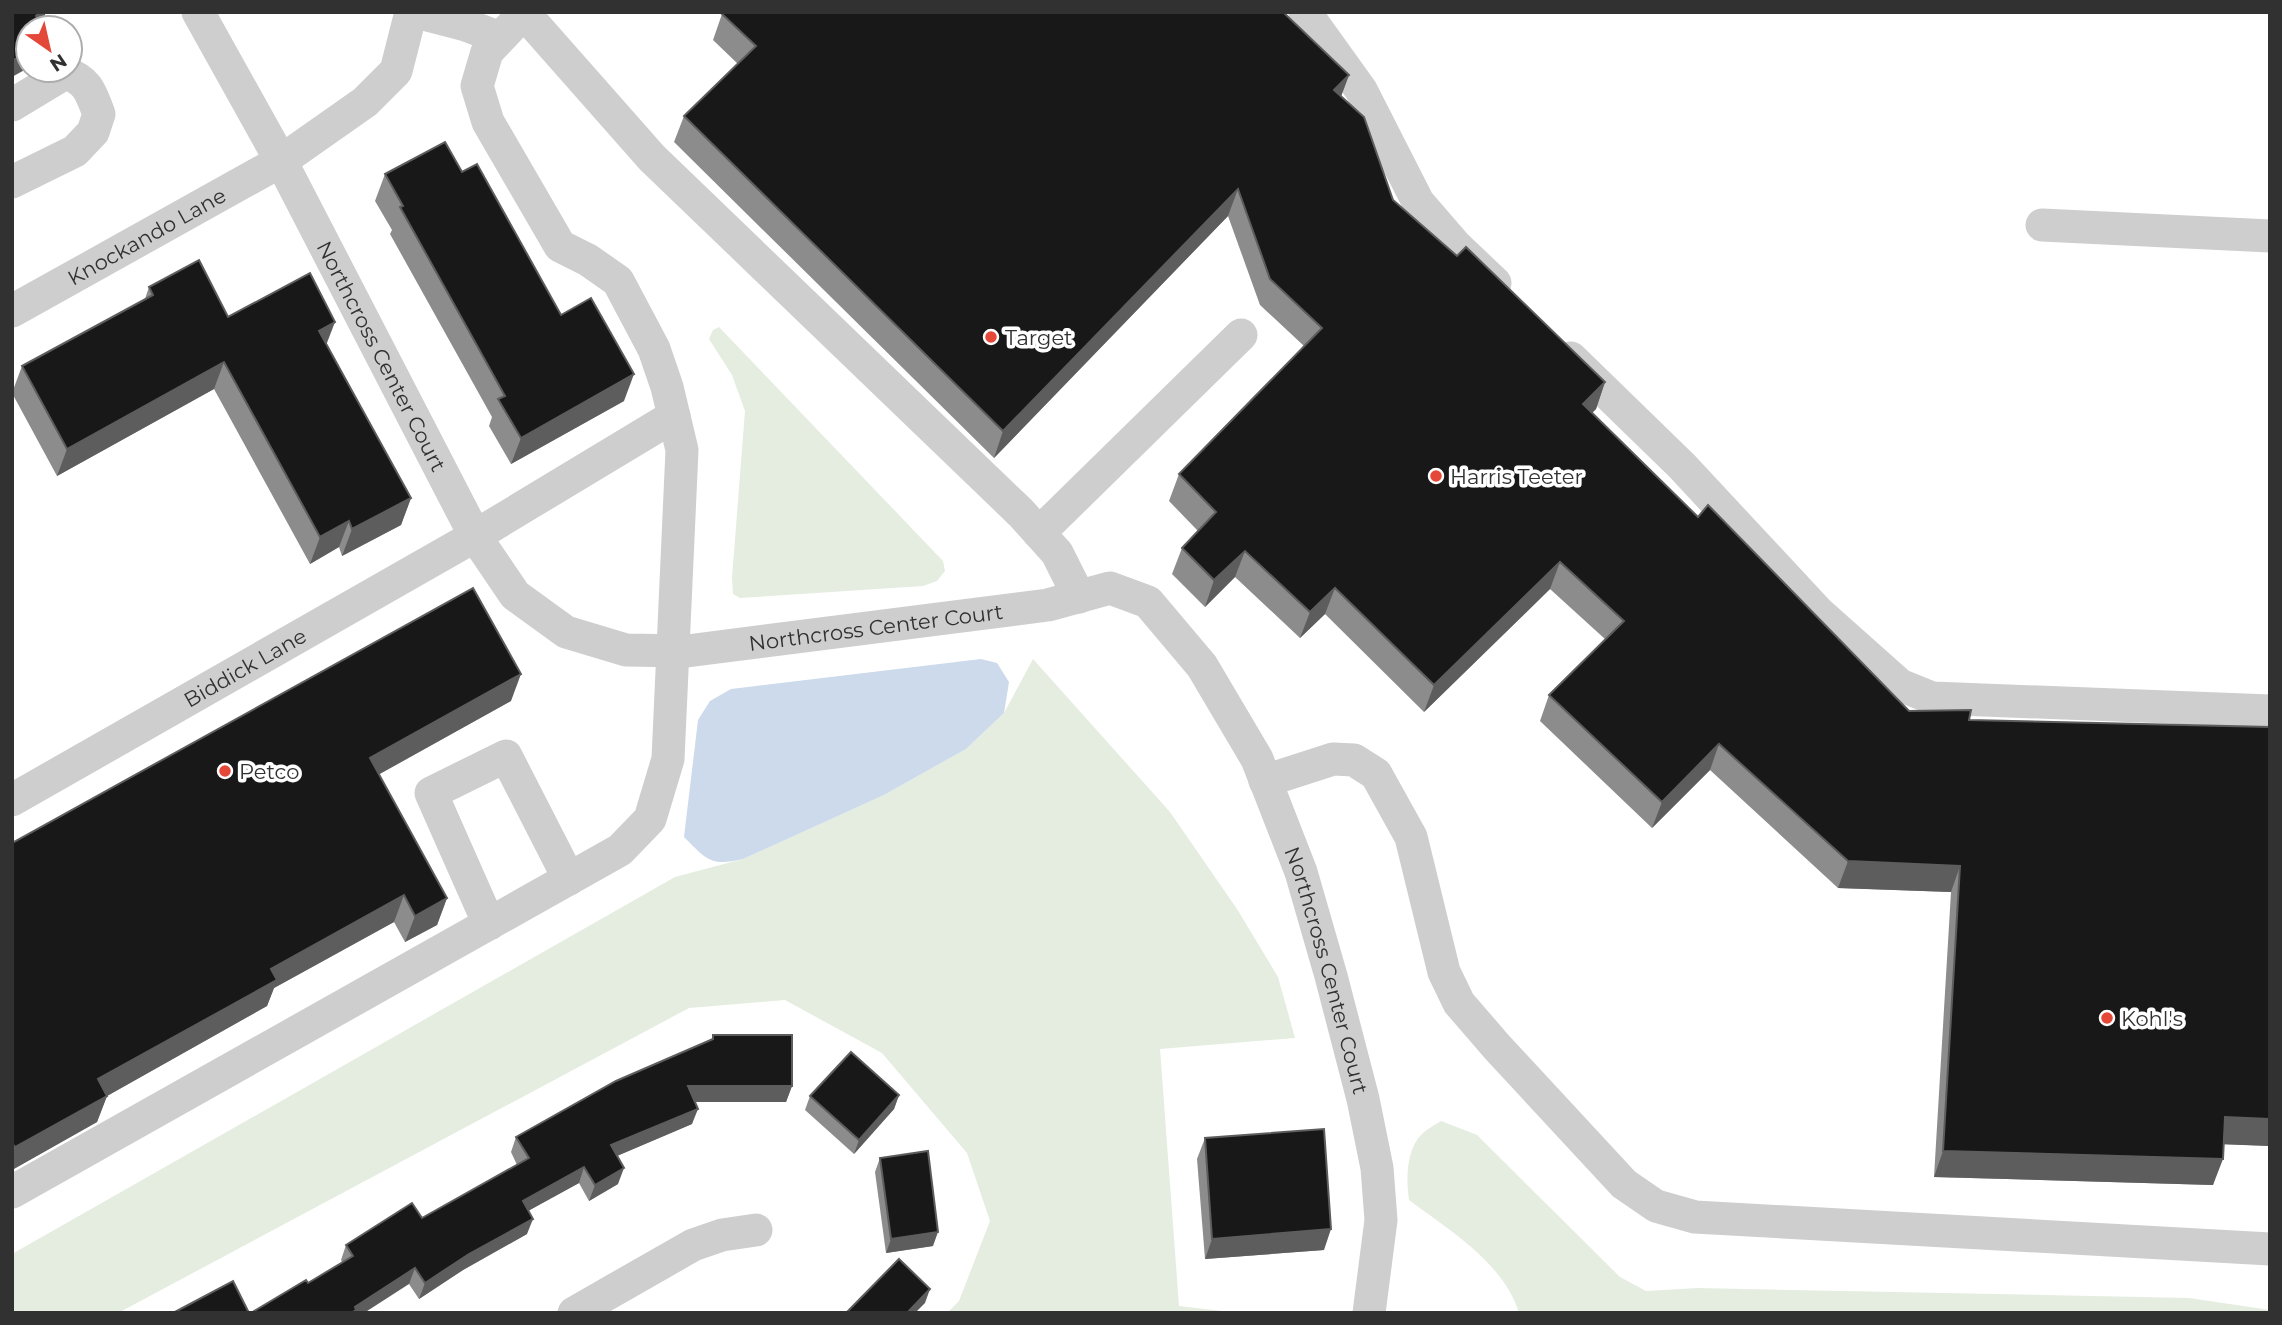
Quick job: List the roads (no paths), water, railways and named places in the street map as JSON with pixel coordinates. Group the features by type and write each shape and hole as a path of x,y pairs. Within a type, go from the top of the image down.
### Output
{"street":[{"name":"Northcross Center Court","path":"198,12 281,161 475,536 515,595 566,632 626,650 687,651 1048,605 1110,588 1148,602 1202,666 1257,759 1301,872 1363,1099 1377,1168 1381,1220 1369,1313"},
{"name":"Knockando Lane","path":"12,311 281,161 365,102 396,71 413,12"},
{"path":"413,12 466,25 500,38"},
{"path":"1305,12 1361,90 1418,202 1456,246 1520,308"},
{"path":"12,1192 620,850 650,819 668,759 681,450 667,387 654,349 618,281 588,260 561,246 488,122 477,86 487,52 524,13 652,158 1021,513 1057,553 1079,597"},
{"path":"12,105 65,73 79,78 90,92 99,114 93,132 75,151 12,182"},
{"path":"2042,225 2270,236"},
{"path":"1039,533 1241,335"},
{"path":"1548,335 1682,466 1818,612 1900,685 1932,698 2270,711"},
{"name":"Biddick Lane","path":"12,800 475,536 674,416"},
{"path":"489,924 431,793 506,756 569,879"},
{"path":"1265,780 1333,759 1354,760 1376,774 1411,837 1444,972 1459,1003 1624,1184 1656,1206 1695,1217 2270,1249"},
{"path":"589,1309 694,1245 722,1235 755,1230"}],"water":[{"path":"981,659 997,663 1009,682 1004,713 966,749 884,795 743,859 723,862 710,859 684,837 698,720 710,701 731,689"}],"place":[{"name":"Target","path":"991,337"},
{"name":"Harris Teeter","path":"1436,476"},
{"name":"Petco","path":"225,771"},
{"name":"Kohl's","path":"2107,1018"}]}
